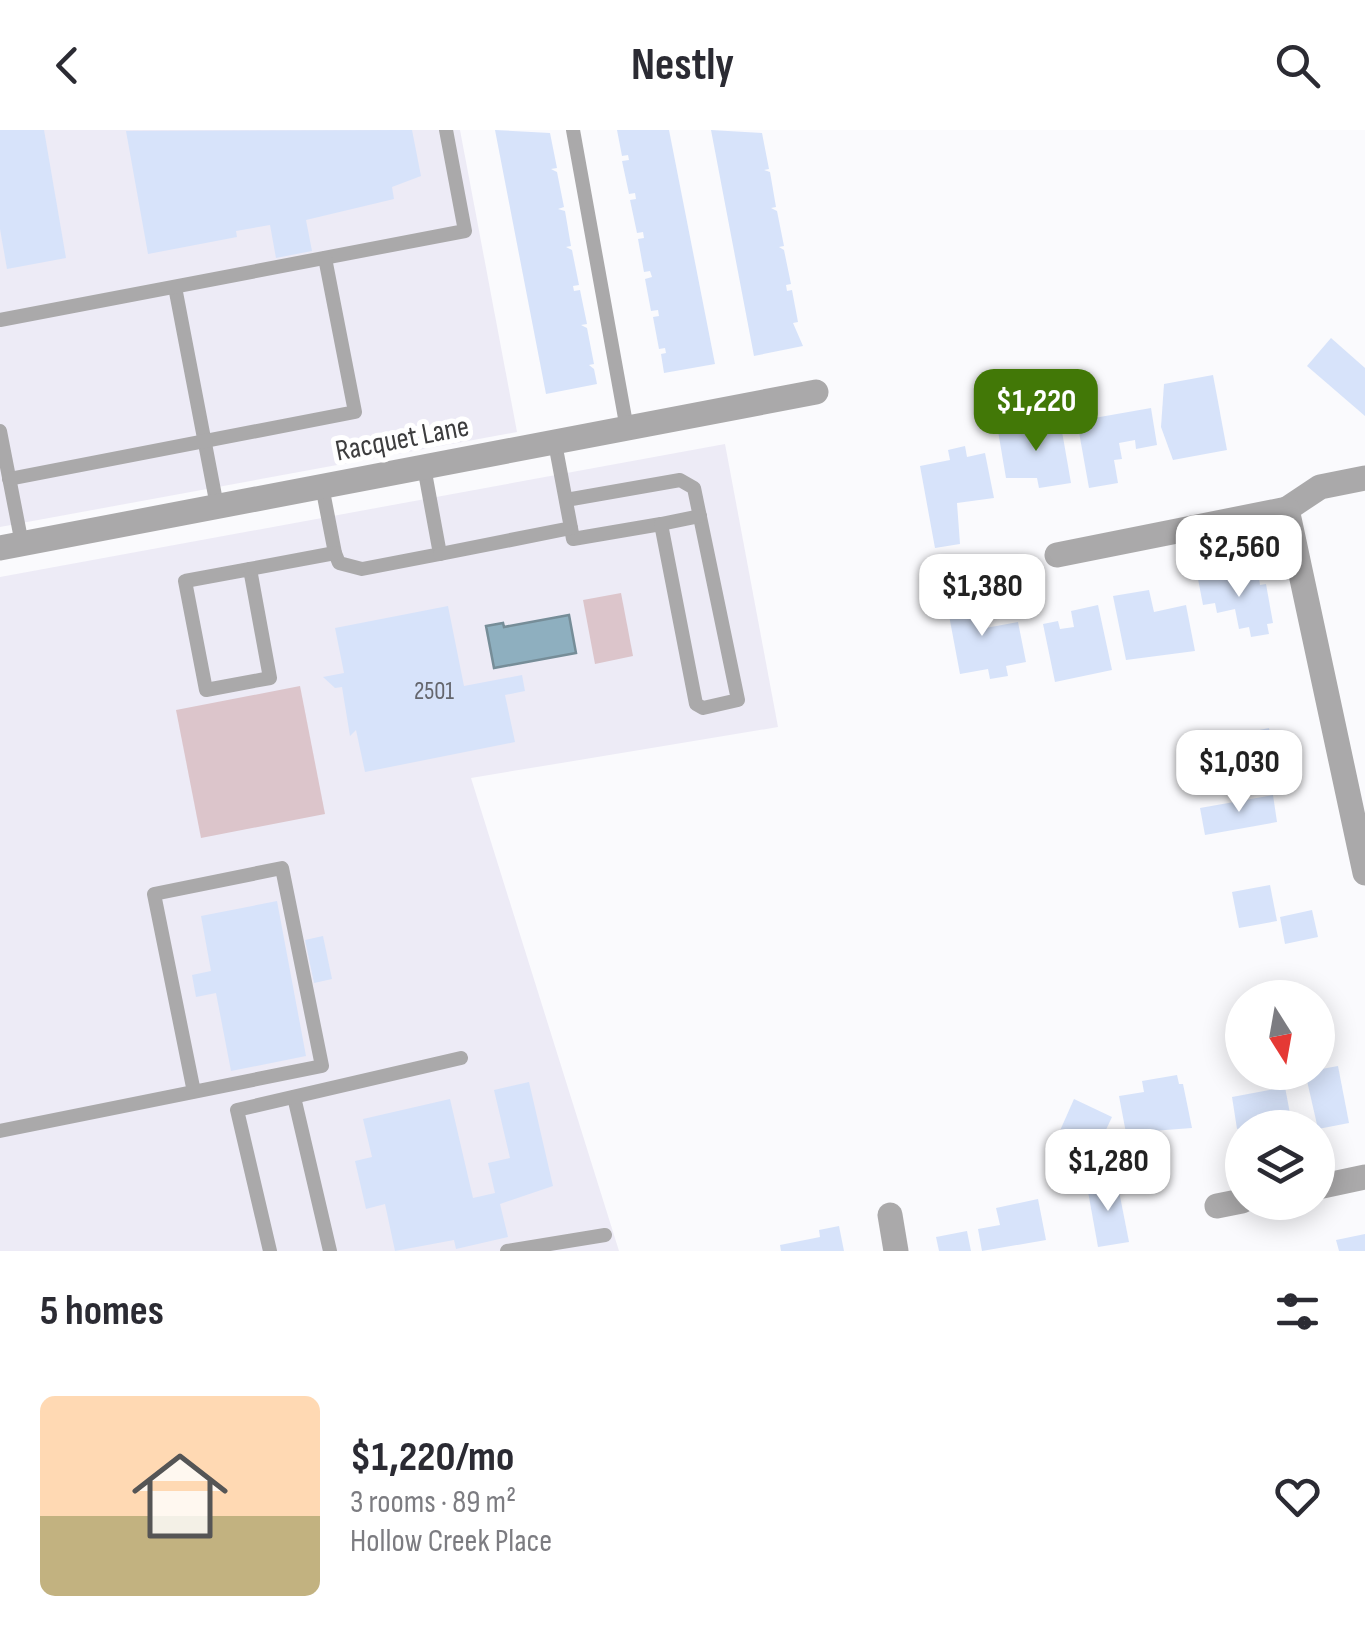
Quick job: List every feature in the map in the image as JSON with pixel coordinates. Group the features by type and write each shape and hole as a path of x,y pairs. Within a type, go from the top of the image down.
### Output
{"street":[{"name":"Racquet Lane","path":"11,546 816,392"},
{"path":"1058,555 1287,509 1320,487 1365,478"},
{"path":"1287,509 1363,857"},
{"path":"1335,1183 1365,1177"},
{"path":"890,1214 896,1251"}],"lane":[{"path":"0,320 465,231 446,130"},
{"path":"572,130 627,429"},
{"path":"9,478 355,412 325,258"},
{"path":"175,287 217,506"},
{"path":"0,431 9,478 11,546"},
{"path":"555,443 573,539 700,516"},
{"path":"424,467 440,554"},
{"path":"566,500 680,480 694,488 738,700 703,708 696,704 661,524"},
{"path":"322,486 334,553 340,562 362,569 572,528"},
{"path":"250,570 270,678 206,690 186,581 334,553"},
{"path":"0,1132 322,1066 282,868 154,894 194,1092"},
{"path":"270,1251 237,1110 462,1058"},
{"path":"294,1097 330,1251"},
{"path":"507,1251 606,1236"}],"shaded area":[{"path":"0,130 460,130 517,432 0,527"},
{"path":"725,444 778,727 471,778 619,1251 0,1251 0,577"},
{"path":"621,593 633,656 595,664 583,600"},
{"path":"300,686 325,814 201,838 176,710"}],"water":[{"path":"569,615 576,653 494,668 486,626 503,623 504,627"}],"building":[{"path":"0,130 44,130 66,258 7,269 0,229"},
{"path":"412,130 421,176 392,187 394,199 306,220 312,251 276,258 270,225 236,231 237,237 148,254 126,131"},
{"path":"495,130 550,133 557,168 551,169 557,172 564,207 558,209 565,211 571,246 566,247 572,250 579,285 573,286 574,291 580,290 587,324 581,325 587,328 594,364 589,365 594,369 597,384 546,394"},
{"path":"617,130 669,130 715,364 664,373 661,354 666,353 665,348 659,349 653,317 659,316 658,310 651,311 645,279 652,277 650,271 644,272 638,239 644,238 643,232 637,233 630,200 636,199 635,193 629,194 622,161 629,160 628,155 622,156"},
{"path":"711,130 762,133 769,169 764,170 770,172 776,207 771,208 777,211 784,246 779,247 784,250 791,284 786,285 787,291 792,290 798,322 793,323 803,346 754,356"},
{"path":"1331,338 1365,368 1365,416 1307,366"},
{"path":"1213,375 1227,450 1173,460 1161,427 1164,384"},
{"path":"1151,408 1157,445 1136,449 1135,440 1119,443 1122,459 1114,460 1118,483 1089,488 1077,421"},
{"path":"1060,420 1071,483 1039,488 1037,478 1006,478 998,431"},
{"path":"965,446 967,457 985,453 994,498 957,503 960,544 935,548 920,466 950,460 948,450"},
{"path":"1239,569 1241,582 1259,578 1260,585 1266,584 1273,623 1267,624 1269,634 1251,637 1249,627 1239,629 1235,609 1217,613 1215,603 1203,605 1198,579"},
{"path":"973,589 980,629 1018,622 1026,662 1006,666 1008,676 990,679 988,669 960,674 945,594"},
{"path":"1149,590 1154,612 1186,605 1195,651 1126,660 1113,596"},
{"path":"1098,605 1112,670 1055,682 1043,624 1058,621 1060,629 1074,627 1071,611"},
{"path":"448,606 464,686 522,675 525,691 505,695 515,742 365,772 356,730 350,736 342,687 335,688 323,677 344,673 335,628"},
{"path":"1269,728 1280,779 1231,790 1220,738"},
{"path":"1273,795 1277,822 1205,835 1200,808"},
{"path":"1270,885 1277,921 1239,928 1232,892"},
{"path":"277,901 306,1056 231,1071 216,993 196,997 192,975 211,971 201,916"},
{"path":"1312,910 1318,937 1285,944 1280,917"},
{"path":"323,936 332,979 314,983 305,940"},
{"path":"1338,1066 1349,1123 1335,1126 1335,1110 1314,1110 1309,1090 1335,1090"},
{"path":"1177,1075 1179,1084 1183,1084 1192,1128 1126,1133 1119,1096 1144,1092 1142,1081"},
{"path":"529,1082 553,1186 500,1204 508,1237 456,1249 454,1240 395,1251 385,1204 366,1209 355,1161 372,1157 363,1119 450,1099 473,1198 495,1193 488,1163 510,1158 494,1090"},
{"path":"1286,1090 1289,1110 1234,1110 1232,1097"},
{"path":"1074,1099 1112,1117 1088,1168 1051,1151"},
{"path":"1117,1181 1129,1242 1098,1247 1087,1186"},
{"path":"1038,1199 1046,1240 982,1251 978,1229 1000,1225 996,1208"},
{"path":"839,1226 844,1251 781,1251 780,1245 820,1237 819,1230"},
{"path":"967,1231 971,1251 939,1251 936,1237"},
{"path":"1365,1234 1365,1251 1339,1251 1336,1240"}]}
